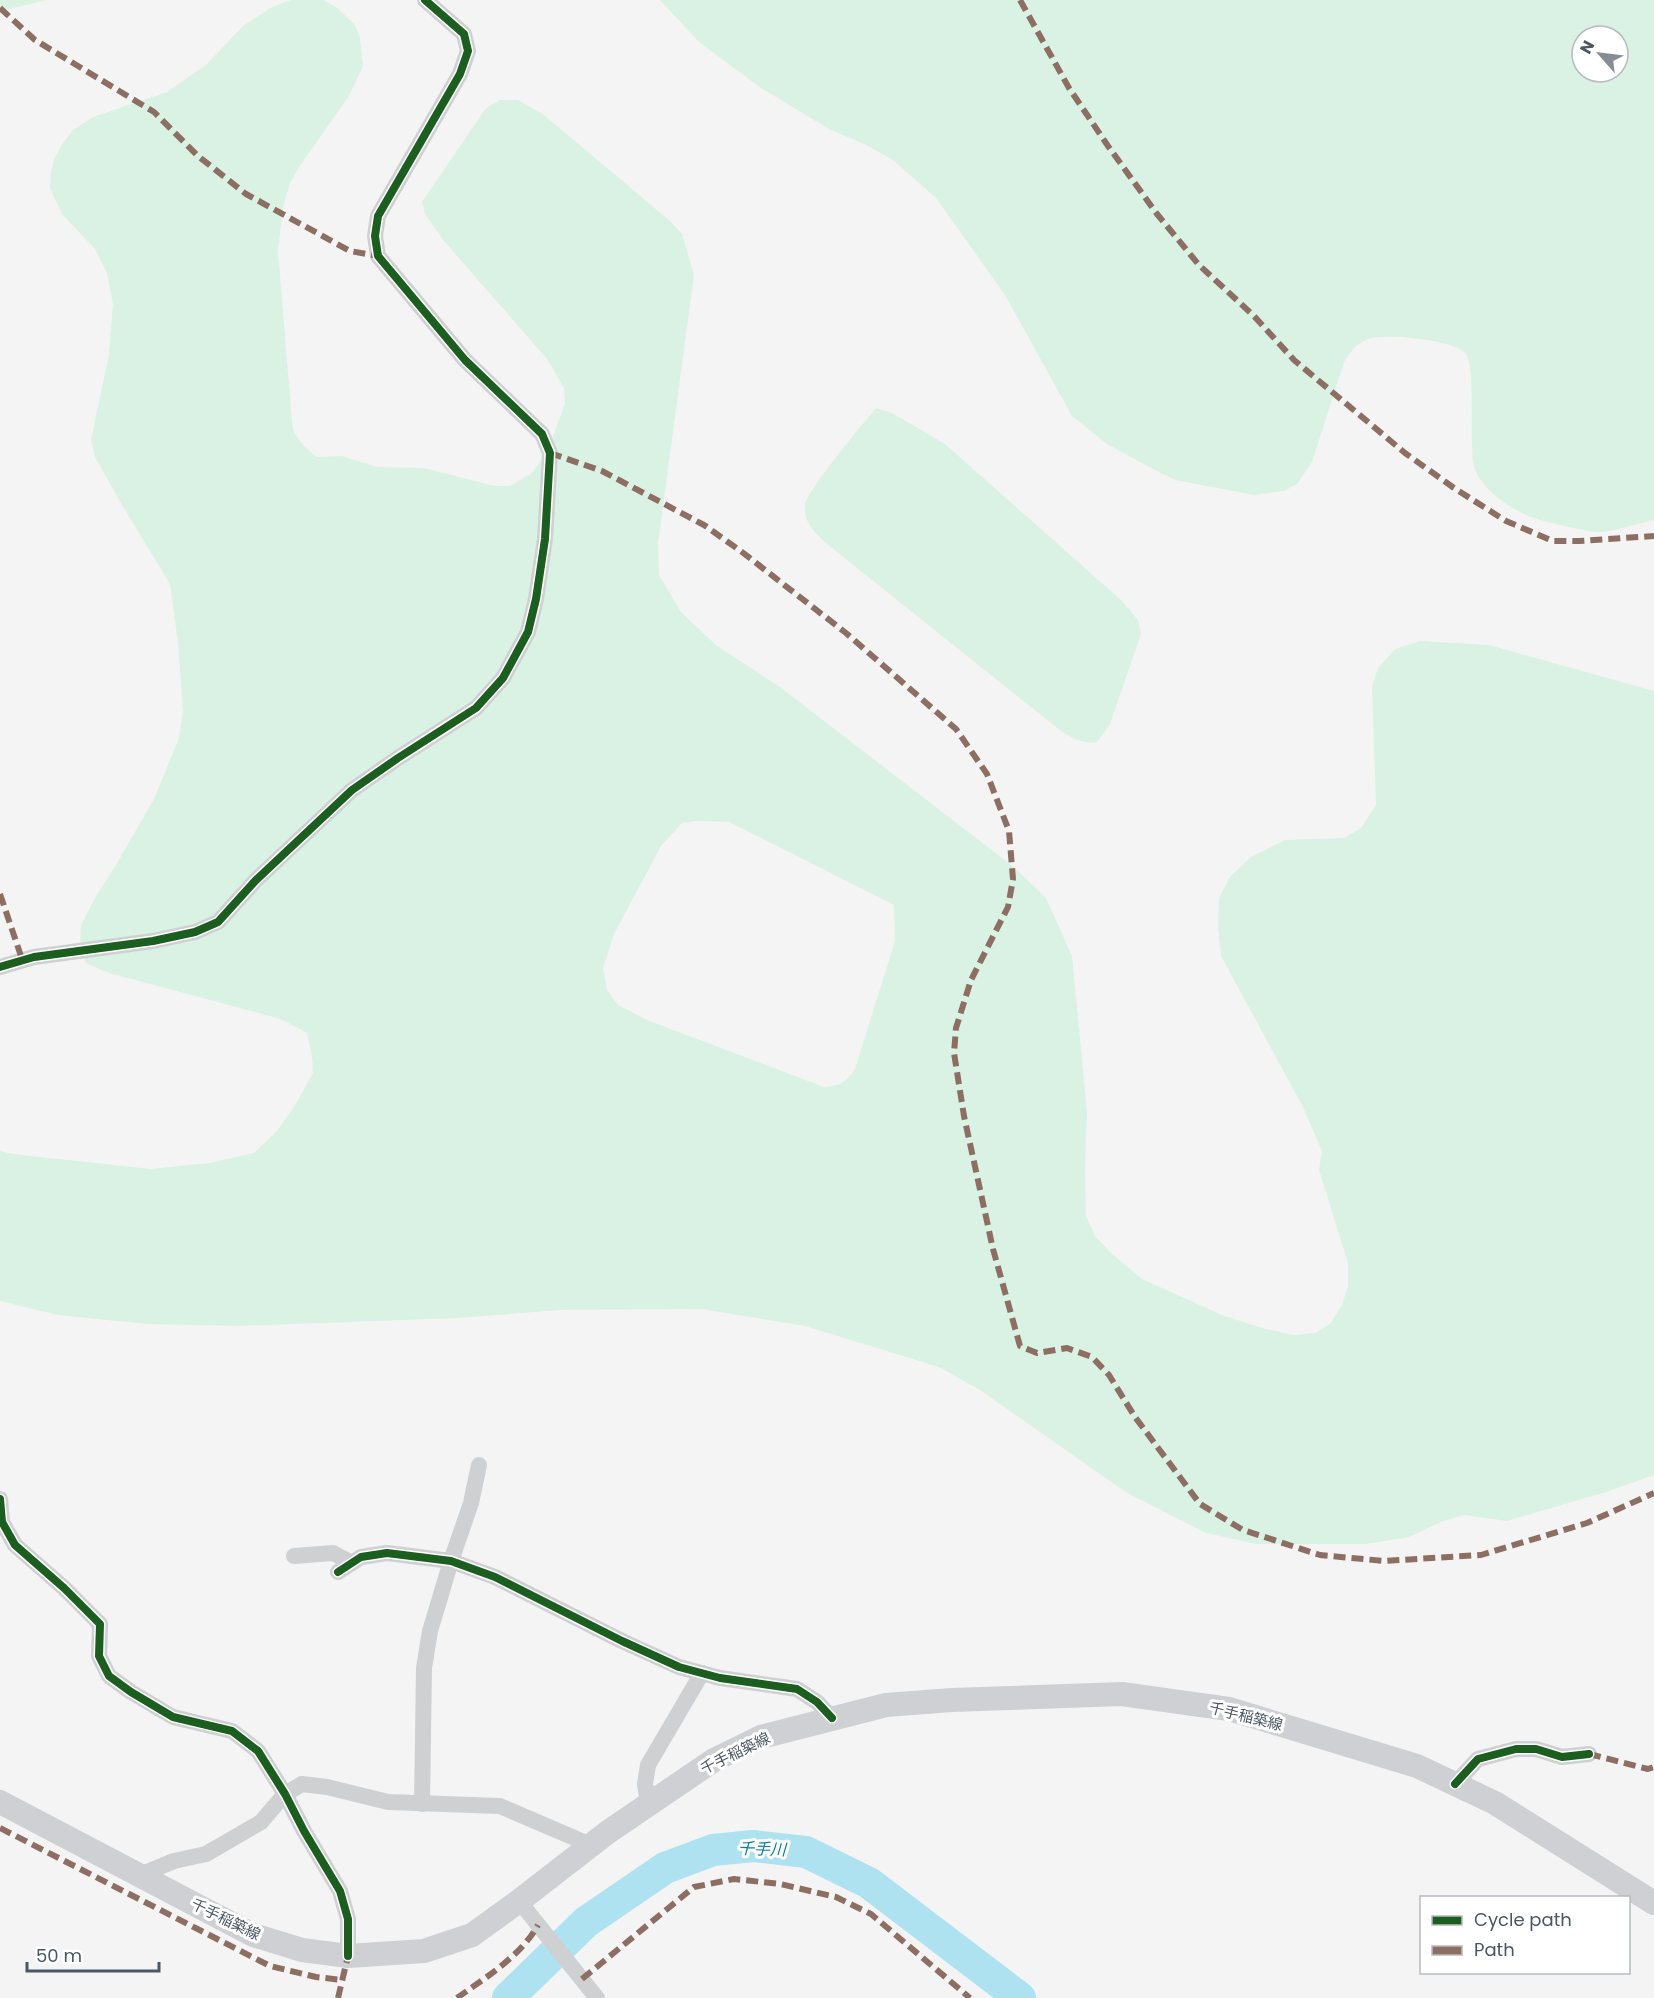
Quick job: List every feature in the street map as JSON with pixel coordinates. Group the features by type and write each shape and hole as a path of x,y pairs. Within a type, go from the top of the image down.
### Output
{"main road":[{"name":"千手稲築線","path":"0,1802 253,1935 302,1950 348,1956 424,1951 472,1935 648,1804 714,1760 761,1737 897,1704 1122,1694 1229,1709 1417,1766 1495,1803 1654,1902"}],"street":[{"path":"0,967 34,957 153,941 195,932 218,922 256,880 352,790 476,708 503,678 528,632 536,599 545,539 550,453 542,434 465,360 378,256 375,236 378,216 460,74 468,51 464,34 425,0"},
{"path":"422,1804 424,1668 430,1631 471,1503 479,1465"},
{"path":"0,1499 2,1522 15,1545 64,1588 100,1624 99,1656 109,1676 173,1717 232,1731 258,1751 340,1891 348,1919 348,1956"},
{"path":"294,1556 333,1553 345,1567 361,1557 387,1553 451,1561 495,1577 679,1667 720,1678 796,1689 817,1702 832,1718"},
{"path":"648,1804 645,1784 648,1765 702,1673"},
{"path":"1455,1784 1478,1759 1516,1749 1536,1749 1562,1757 1589,1754"},
{"path":"140,1875 174,1861 206,1854 261,1822 285,1794 302,1784 327,1787 388,1802 500,1806 591,1845"},
{"path":"519,1901 597,1998"}],"green space":[{"path":"0,0 47,0 0,11"},
{"path":"291,0 323,0 336,7 355,25 360,38 363,66 349,96 299,167 290,183 283,207 278,251 294,433 316,457 342,456 377,467 424,468 494,486 510,486 532,473 548,451 565,403 564,388 547,359 444,241 425,214 422,202 486,108 500,100 518,100 544,115 670,221 682,234 694,275 658,543 659,575 681,612 717,646 780,687 1015,868 1046,898 1072,956 1087,1112 1086,1216 1095,1236 1142,1279 1222,1315 1265,1329 1294,1335 1315,1333 1330,1324 1342,1305 1348,1286 1348,1263 1319,1170 1322,1151 1302,1105 1221,956 1218,926 1219,898 1230,877 1251,857 1285,840 1344,838 1361,828 1376,805 1372,687 1378,668 1395,649 1421,641 1489,645 1654,691 1654,1475 1603,1493 1507,1521 1464,1515 1443,1521 1409,1537 1366,1544 1256,1544 1206,1533 1127,1493 980,1390 939,1367 805,1326 702,1309 560,1310 457,1318 237,1326 147,1324 58,1315 0,1301 0,1151 150,1169 210,1163 254,1153 277,1131 313,1073 307,1033 281,1019 109,973 86,963 80,947 81,925 154,799 179,738 183,711 178,643 170,584 95,457 91,440 109,355 113,304 107,273 95,249 62,214 50,188 54,159 73,130 93,117 167,92 206,65 243,26 272,7","holes":["729,822 894,905 895,941 855,1069 849,1077 834,1086 824,1087 647,1020 618,1005 607,990 603,968 614,934 661,846 682,823"]},
{"path":"660,0 1654,0 1654,520 1596,532 1532,517 1503,501 1482,481 1474,466 1471,374 1466,354 1460,349 1434,341 1402,337 1374,338 1362,342 1353,349 1344,362 1312,462 1297,484 1284,491 1254,495 1175,480 1107,444 1072,416 1005,295 936,198 893,160 829,129 761,88 699,42"},
{"path":"876,408 892,413 945,444 1122,601 1138,620 1141,634 1110,724 1097,742 1078,740 1061,731 827,544 811,527 805,511 808,497 836,457"}],"waterway":[{"name":"千手川","path":"508,1998 586,1922 665,1868 713,1850 753,1846 806,1852 869,1883 1020,1998"}],"marked path":[{"path":"1020,0 1069,88 1157,214 1199,265 1254,316 1294,360 1405,453 1506,521 1553,541 1654,536"},
{"path":"0,8 35,40 154,112 198,156 246,194 350,251 378,256"},
{"path":"550,453 602,471 704,525 742,552 846,633 956,729 987,774 1009,831 1013,879 1008,907 971,980 956,1028 954,1053 964,1116 993,1249 1020,1346 1037,1353 1067,1348 1092,1357 1109,1375 1135,1417 1200,1504 1243,1530 1320,1555 1384,1561 1481,1555 1587,1523 1654,1493"},
{"path":"0,894 23,962"},
{"path":"1589,1754 1648,1769 1654,1767"},
{"path":"0,1828 270,1966 316,1977 342,1980"},
{"path":"582,1979 694,1887 734,1879 780,1884 836,1897 871,1914 970,1998"},
{"path":"457,1998 512,1957 538,1925"},
{"path":"338,1998 348,1956"}],"cycle path":[{"path":"0,967 34,957 153,941 195,932 218,922 256,880 352,790 476,708 503,678 528,632 536,599 545,539 550,453 542,434 465,360 378,256 375,236 378,216 460,74 468,51 464,34 425,0"},
{"path":"0,1499 2,1522 15,1545 64,1588 100,1624 99,1656 109,1676 173,1717 232,1731 258,1751 340,1891 348,1919 348,1956"},
{"path":"338,1572 361,1557 387,1553 451,1561 495,1577 679,1667 720,1678 797,1689 817,1702 832,1718"},
{"path":"1455,1784 1478,1759 1516,1749 1536,1749 1562,1757 1589,1754"}]}
